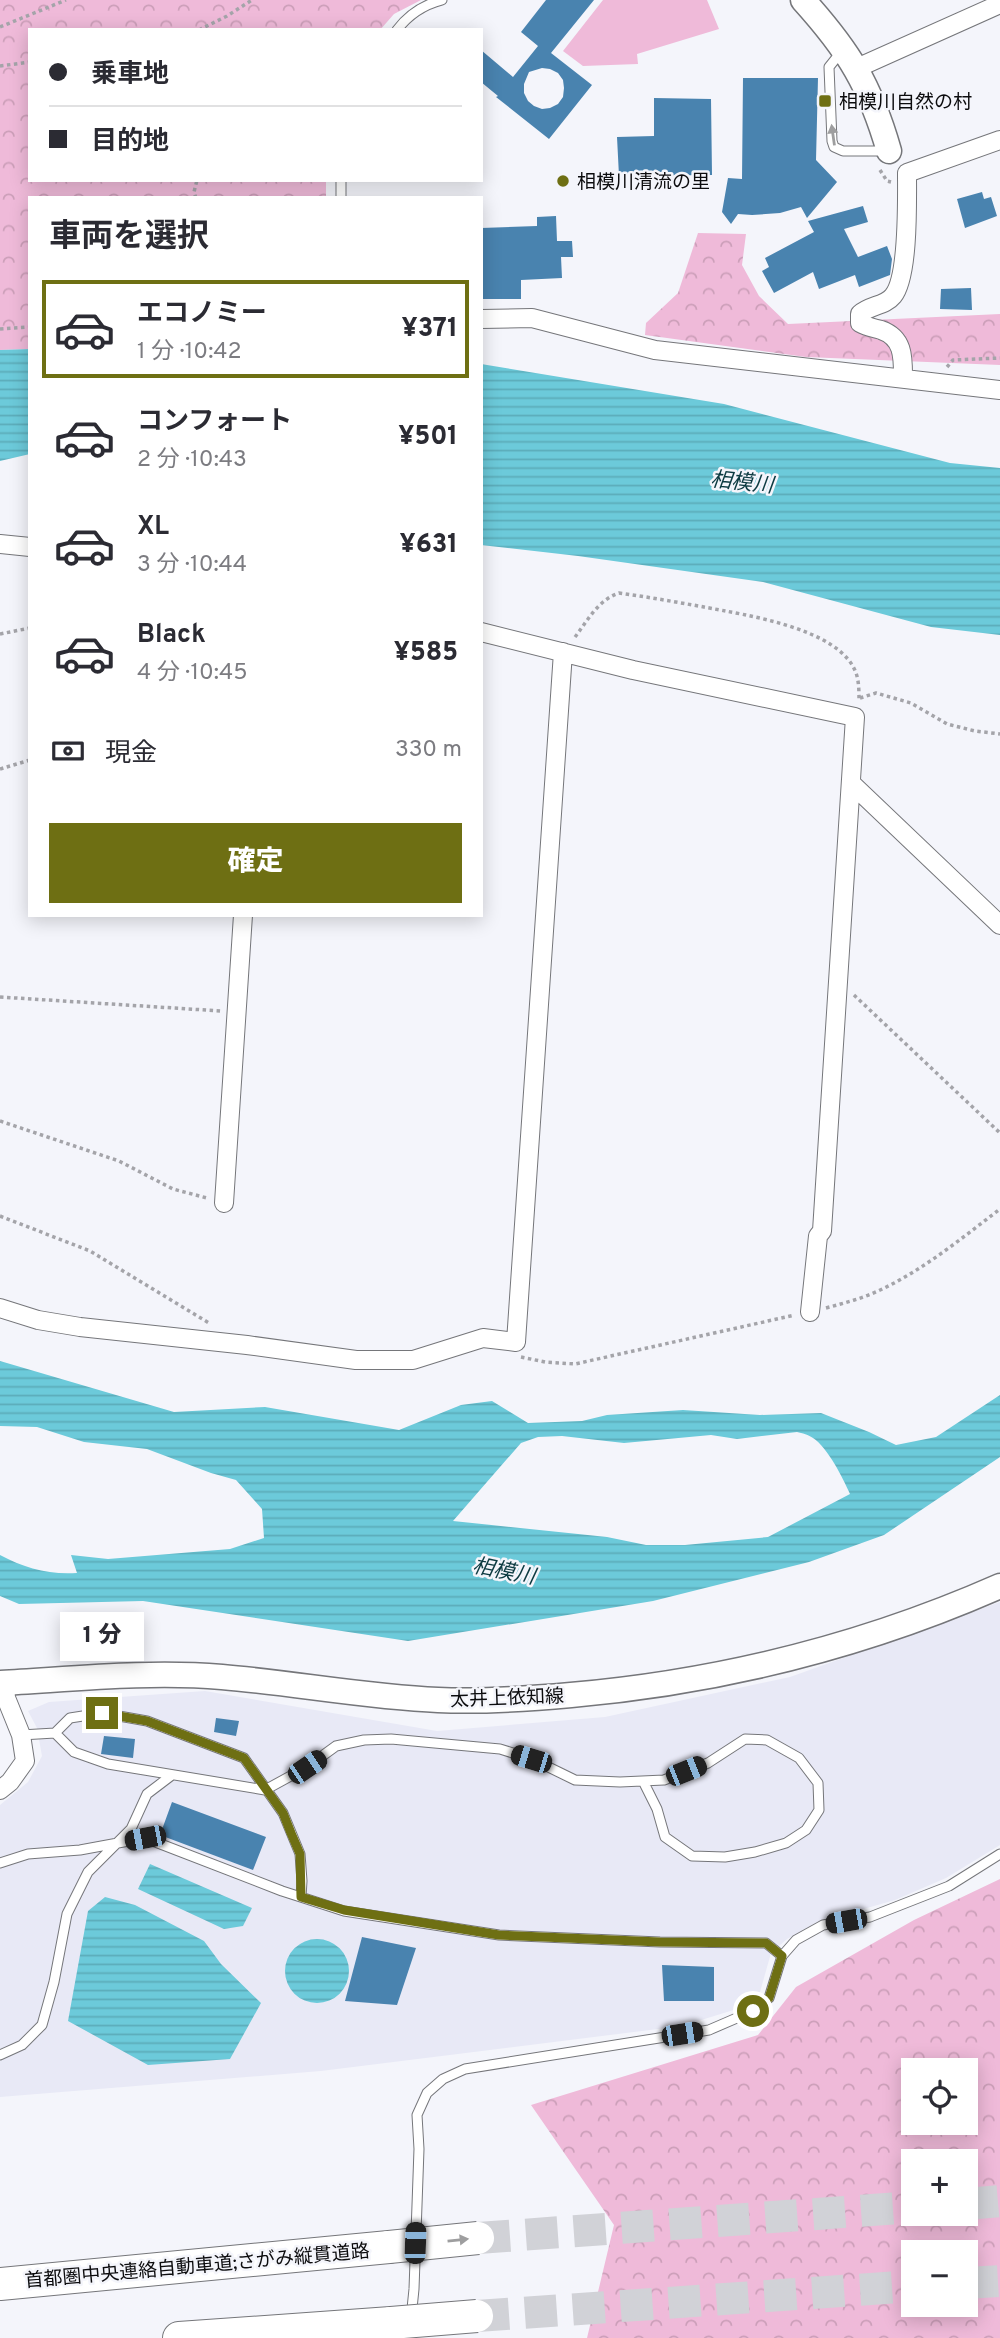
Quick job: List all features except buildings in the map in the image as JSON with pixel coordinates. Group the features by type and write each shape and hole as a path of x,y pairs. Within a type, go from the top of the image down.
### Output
{"highway":[{"name":"首都圏中央連絡自動車道;さがみ縦貫道路","path":"0,2284 478,2238"},
{"path":"179,2338 400,2330 477,2316"}],"main road":[{"path":"803,0 850,58 881,125 884,159"},
{"name":"太井上依知線","path":"3,1683 113,1675 182,1675 439,1700 512,1700 606,1692 704,1679 794,1658 916,1621 1000,1586"}],"street":[{"path":"850,58 1000,4"},
{"path":"902,179 1000,140"},
{"path":"884,159 896,166 902,179 904,259 898,288 892,298 866,309 860,314 860,323 892,335 899,343 903,355 903,378"},
{"path":"483,320 533,318 655,350 1000,390"},
{"path":"0,544 28,547"},
{"path":"483,632 632,670 855,718 822,1231 818,1236 810,1312"},
{"path":"0,1308 38,1320 80,1327 356,1360 413,1360 483,1338 516,1342 563,652"},
{"path":"852,784 1000,925"},
{"path":"224,1203 243,917"},
{"path":"0,1790 10,1782 25,1761 21,1735 3,1683"}],"lane":[{"path":"399,28 412,13 442,0"},
{"path":"850,58 829,67 832,141 837,150 884,159"},
{"path":"21,1735 55,1733 70,1718 102,1713 147,1721 244,1758 283,1813 300,1854 301,1897"},
{"path":"55,1733 74,1752 107,1764 265,1790 307,1767 336,1746 364,1740 391,1739 500,1749 531,1759 575,1780 643,1781 664,1780 708,1763 745,1739 767,1740 799,1758 818,1783 819,1810 806,1830 786,1843 725,1857 692,1856 665,1838 657,1809 643,1781"},
{"path":"0,2055 22,2045 42,2025 54,1982 67,1914 88,1872 120,1843 131,1829 147,1794 172,1775"},
{"path":"0,1863 28,1854 80,1850 145,1838 301,1897 344,1910 499,1935 660,1942 766,1943 782,1956"},
{"path":"400,2330 414,2290 419,2149 417,2115 427,2093 443,2079 466,2069 709,2030 753,2011 769,1998 782,1956 796,1940 823,1925 870,1917 948,1886 1000,1854"}],"path":[{"path":"0,27 66,0"},
{"path":"203,28 252,0"},
{"path":"0,66 28,62"},
{"path":"884,159 887,181 902,179"},
{"path":"0,329 28,327"},
{"path":"935,382 953,360 1000,358"},
{"path":"563,652 607,597 619,593 754,615 826,641 848,661 856,673 859,698 855,718"},
{"path":"0,634 28,628"},
{"path":"859,698 876,693 911,703 947,724 975,732 1000,734"},
{"path":"0,769 28,761"},
{"path":"838,981 1000,1133"},
{"path":"0,997 237,1012"},
{"path":"0,1121 119,1161 173,1189 224,1203"},
{"path":"510,1355 545,1362 575,1364 856,1300 879,1290 948,1249 1000,1209"},
{"path":"0,1216 90,1251 213,1325"}],"shaded area":[{"path":"1000,1602 1000,1845 946,1878 895,1900 818,1922 787,1939 771,1953 760,1992 740,2008 682,2026 321,2071 0,2097 0,1805 28,1782 42,1756 37,1728 28,1711 49,1702 205,1691 437,1731 605,1717 790,1677"}],"green space":[{"path":"0,0 421,0 394,14 382,28 28,28 28,182 326,182 326,196 28,196 28,349 0,350"},
{"path":"603,0 707,0 719,29 637,54 638,64 583,66 563,51"},
{"path":"698,233 746,234 742,265 759,296 788,324 1000,314 1000,365 806,357 645,335 646,323 678,293"},
{"path":"1000,1879 1000,2338 587,2338 614,2225 531,2105 758,2035 796,1987 914,1920"}],"water":[{"path":"28,349 28,454 0,461 0,350"},
{"name":"相模川","path":"483,364 724,404 950,463 1000,468 1000,635 931,627 763,582 483,545"},
{"name":"相模川","path":"0,1361 174,1412 265,1407 399,1430 461,1405 492,1401 528,1423 582,1421 607,1415 683,1410 760,1415 821,1413 896,1445 936,1437 1000,1395 1000,1457 884,1535 809,1562 653,1601 408,1641 143,1601 19,1604 0,1596 0,1555 37,1570 77,1573 71,1555 108,1559 230,1549 264,1538 262,1509 236,1480 147,1449 84,1442 37,1427 0,1426","holes":["797,1432 819,1443 850,1494 768,1537 685,1545 646,1545 607,1537 453,1521 521,1443 538,1437 562,1436 624,1443 711,1435 737,1439"]},
{"path":"150,1864 252,1908 243,1926 224,1929 138,1889"},
{"path":"105,1897 135,1905 204,1941 221,1964 261,2003 230,2059 148,2065 68,2021 88,1911"},
{"path":"311,1939 323,1939 340,1948 347,1959 347,1983 340,1994 323,2003 311,2003 299,1998 290,1989 285,1977 285,1965 290,1953 299,1944"}],"tunnel":[{"path":"978,2203 1000,2201"},
{"path":"478,2238 901,2208"},
{"path":"978,2282 1000,2281"},
{"path":"477,2316 901,2287"}],"place":[{"name":"相模川自然の村","path":"825,101"},
{"name":"相模川清流の里","path":"563,181"}],"route":[{"path":"102,1713 147,1721 244,1758 283,1813 300,1854 301,1897 344,1910 499,1935 660,1942 766,1943 782,1956 769,1998 753,2011"}]}
